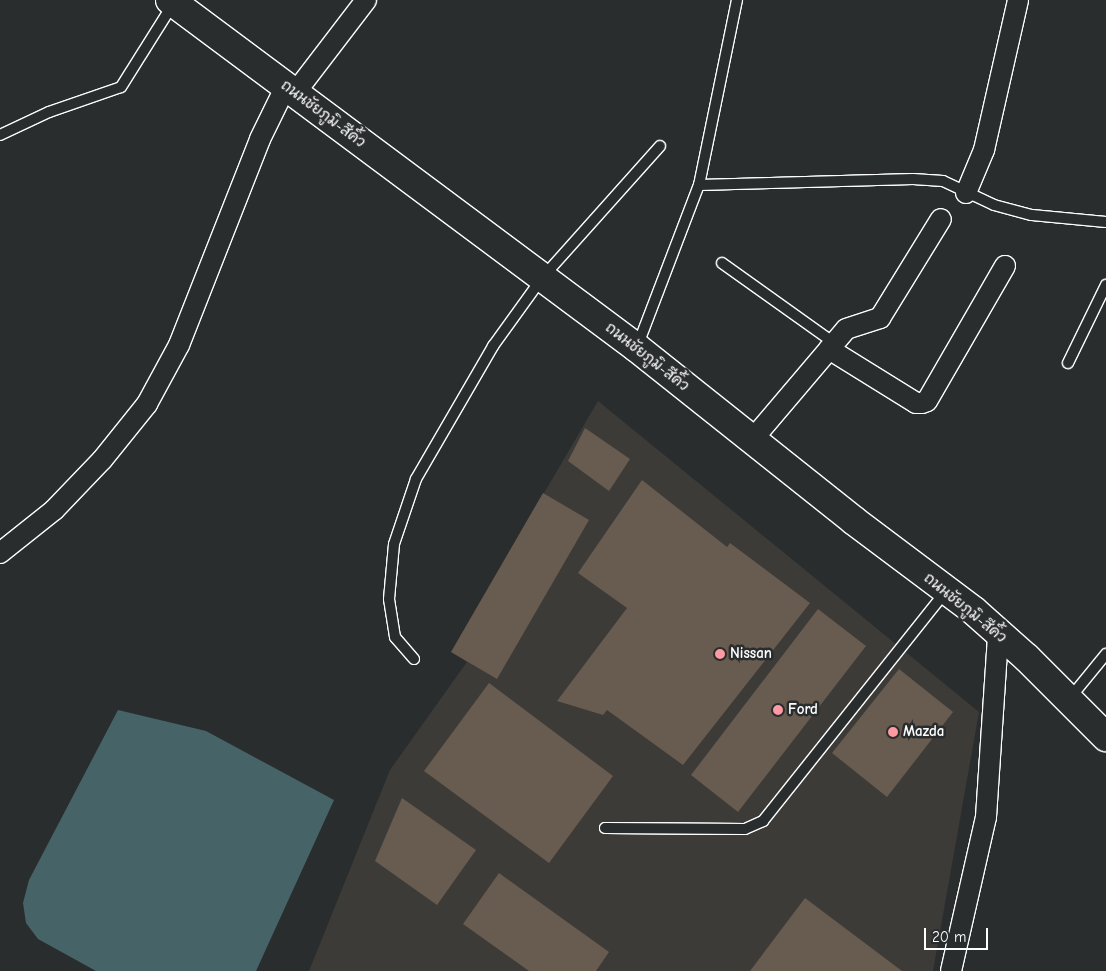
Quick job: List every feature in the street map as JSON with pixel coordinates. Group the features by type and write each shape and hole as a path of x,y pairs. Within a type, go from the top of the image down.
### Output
{"main road":[{"name":"ถนนชัยภูมิ-สีคิ้ว","path":"172,1 637,348 946,591 998,634 1106,736"}],"street":[{"path":"0,553 54,510 102,460 148,404 179,345 260,139 290,89 366,0"},
{"path":"966,193 984,150 1018,0"},
{"path":"752,440 846,329 880,318 941,219"},
{"path":"832,346 916,403 927,401 1004,266"},
{"path":"951,971 986,817 998,634"}],"lane":[{"path":"637,348 699,184 737,0"},
{"path":"0,135 49,112 121,87 172,1"},
{"path":"414,658 395,637 389,599 394,544 416,479 493,346 542,278 660,146"},
{"path":"699,184 913,179 943,181 966,193 1032,216 1106,222"},
{"path":"722,263 832,346"},
{"path":"1068,363 1106,285"},
{"path":"605,828 745,829 763,821 946,591"},
{"path":"1069,700 1106,654"}],"shaded area":[{"path":"598,401 979,712 933,971 309,971 390,770 467,662 451,652"}],"water":[{"path":"118,710 206,731 334,800 256,971 96,971 38,939 26,923 23,903 29,880"}],"building":[{"path":"585,428 630,459 609,491 568,461"},
{"path":"642,480 727,547 730,543 810,603 683,765 607,710 603,715 557,701 627,608 578,573"},
{"path":"543,493 589,520 497,679 451,652"},
{"name":"Ford","path":"818,609 866,646 738,812 691,775"},
{"name":"Mazda","path":"899,669 953,712 887,797 832,753"},
{"path":"489,683 613,776 549,863 424,771"},
{"path":"402,798 476,850 437,905 375,861"},
{"path":"499,873 609,952 596,971 529,971 463,924"},
{"path":"805,898 902,971 750,971"}],"place":[{"name":"Nissan","path":"720,654"},
{"name":"Ford","path":"778,710"},
{"name":"Mazda","path":"893,732"}]}
